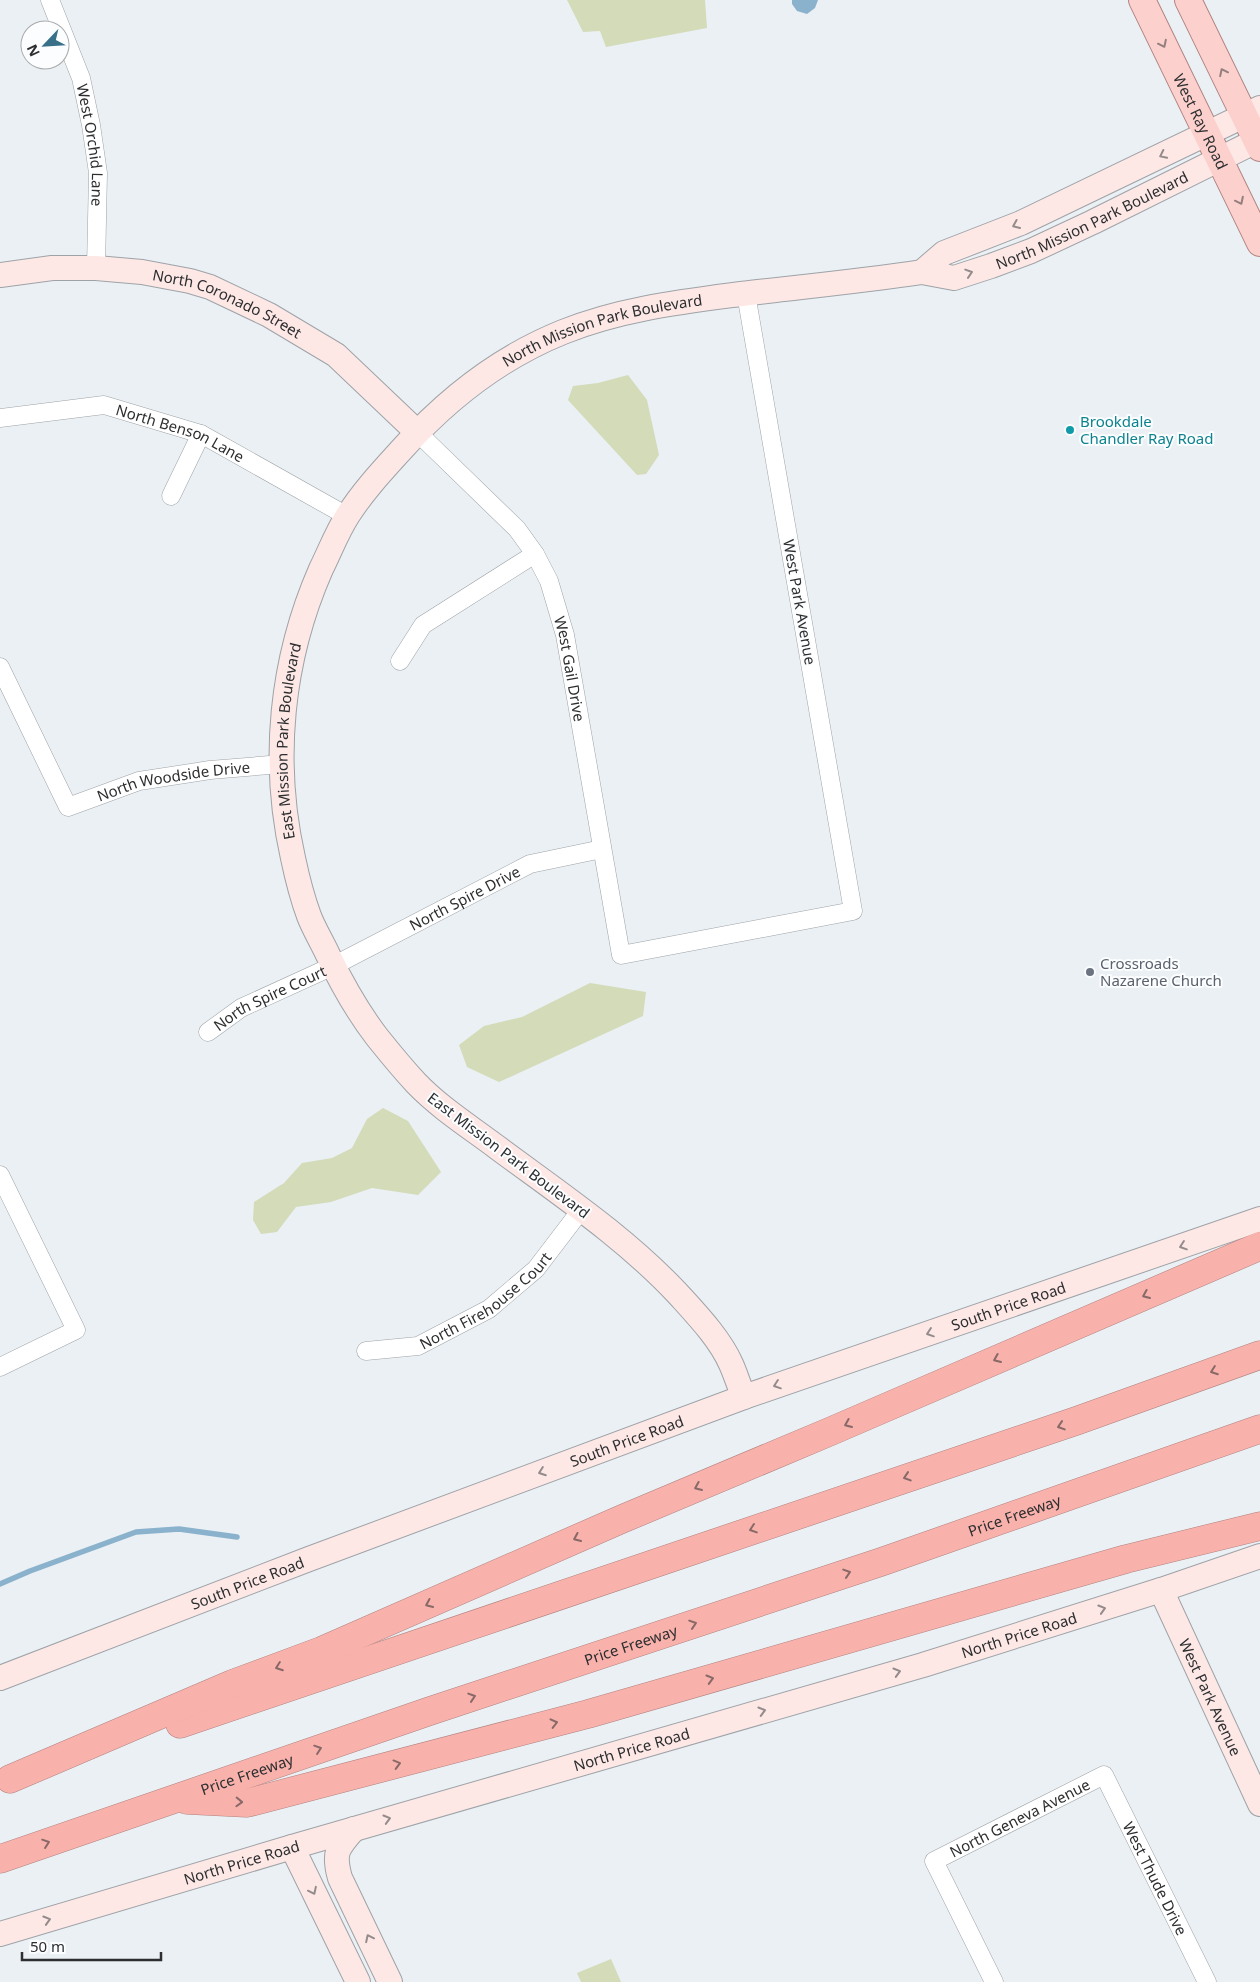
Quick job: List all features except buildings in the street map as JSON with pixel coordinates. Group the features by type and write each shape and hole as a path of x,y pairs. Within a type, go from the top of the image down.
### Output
{"highway":[{"path":"5,1781 232,1684 322,1651 622,1519 1260,1246"},
{"path":"5,1781 241,1704 404,1646 1076,1421 1260,1355"},
{"name":"Price Freeway","path":"0,1859 430,1711 881,1562 1260,1429"},
{"path":"173,1800 247,1803 588,1714 1126,1559 1260,1526"}],"main road":[{"name":"West Ray Road","path":"1142,0 1260,243"},
{"path":"1188,0 1252,112 1259,143"}],"street":[{"name":"West Orchid Lane","path":"50,0 81,78 91,125 98,173 96,268"},
{"path":"1207,134 1252,112"},
{"name":"North Mission Park Boulevard","path":"922,272 944,253 1021,223 1207,134"},
{"name":"North Mission Park Boulevard","path":"347,516 374,481 417,432 456,396 506,360 563,332 617,314 682,302 922,272 954,278 1031,250 1093,222 1219,160 1259,143"},
{"name":"North Coronado Street","path":"0,275 52,268 96,268 142,272 190,281 210,287 269,315 336,355 417,432"},
{"name":"West Park Avenue","path":"622,955 853,911 746,294"},
{"name":"North Benson Lane","path":"0,418 104,405 201,434 347,516"},
{"name":"West Gail Drive","path":"417,432 517,529 535,554 549,581 565,635 622,955"},
{"path":"171,496 201,434"},
{"name":"East Mission Park Boulevard","path":"347,516 315,584 292,656 282,721 285,807 298,881 309,916 351,1001 376,1036 417,1084 449,1112 622,1241 657,1272 691,1308 724,1352 733,1366 744,1397"},
{"path":"400,662 423,625 535,554"},
{"name":"North Woodside Drive","path":"0,666 68,807 139,781 210,770 282,764"},
{"name":"North Spire Drive","path":"333,966 530,864 602,849"},
{"name":"North Spire Court","path":"208,1032 241,1008 333,966"},
{"path":"0,1175 76,1330 0,1367"},
{"name":"North Firehouse Court","path":"366,1351 418,1346 489,1309 536,1269 581,1210"},
{"name":"South Price Road","path":"0,1678 309,1558 744,1397 1260,1219"},
{"name":"North Price Road","path":"0,1934 292,1846 923,1665 1161,1590 1260,1556"},
{"name":"West Park Avenue","path":"1161,1590 1260,1804"},
{"name":"North Geneva Avenue","path":"994,1982 934,1861 1104,1775"},
{"name":"West Thude Drive","path":"1104,1775 1207,1982"},
{"path":"354,1829 338,1849 335,1862 340,1878 390,1982"},
{"path":"292,1846 358,1982"}],"green space":[{"path":"567,0 705,0 707,28 606,47 600,31 583,32"},
{"path":"628,375 647,400 659,455 646,474 637,475 568,400 573,386 598,383"},
{"path":"590,983 646,992 643,1016 499,1082 467,1067 459,1045 484,1026 522,1017"},
{"path":"383,1108 408,1121 441,1172 418,1195 372,1188 331,1202 296,1207 277,1232 261,1234 253,1220 254,1202 284,1183 302,1163 332,1158 352,1148 367,1119"},
{"path":"611,1959 621,1982 581,1982 577,1973"}],"water":[{"path":"792,0 818,0 815,8 807,14 797,11 792,4"}],"waterway":[{"path":"0,1584 136,1532 179,1529 237,1537"}],"place":[{"name":"Brookdale Chandler Ray Road","path":"1070,430"},
{"name":"Crossroads Nazarene Church","path":"1090,972"}]}
